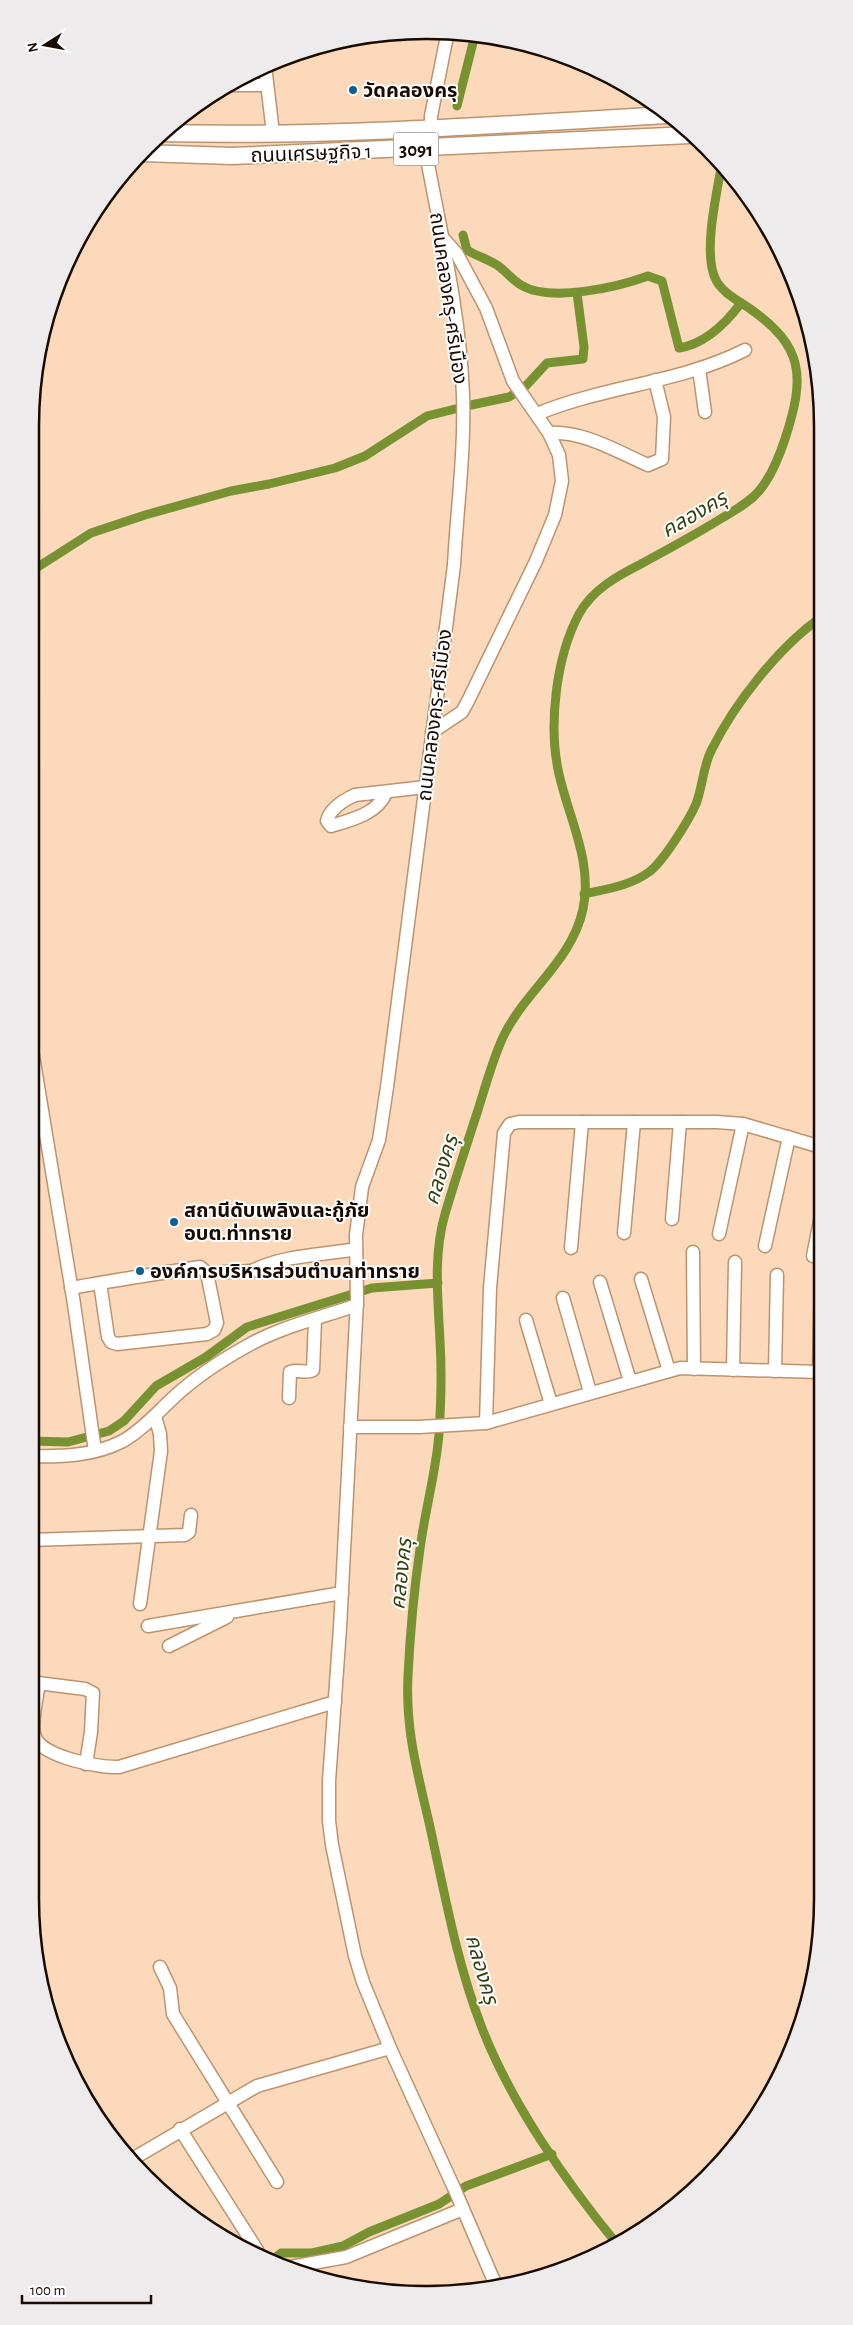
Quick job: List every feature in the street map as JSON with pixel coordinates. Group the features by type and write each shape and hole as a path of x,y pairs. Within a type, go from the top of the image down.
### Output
{"main road":[{"name":"ถนนเศรษฐกิจ 1","path":"174,132 273,133 431,129 658,116"},
{"name":"ถนนเศรษฐกิจ 1","path":"151,153 232,156 682,135"}],"street":[{"path":"431,129 431,116 446,40"},
{"path":"266,74 273,133"},
{"path":"245,85 267,84"},
{"name":"ถนนคลองครุ-ศรีเมือง","path":"425,148 454,302 462,372 463,420 454,565 385,1105 380,1140 362,1187 356,1249 357,1303 342,1593 328,1802 332,1845 358,1968 390,2048 459,2199 493,2280"},
{"path":"432,732 462,712 468,701 536,561 555,515 562,481 559,455 537,414 514,381 486,308 473,282 457,254 441,236"},
{"path":"537,414 568,401 699,369 726,360 745,350"},
{"path":"699,369 706,412"},
{"path":"548,433 560,432 582,436 648,464 656,463 662,459 664,416 655,380"},
{"path":"386,793 425,787"},
{"path":"39,1093 95,1448"},
{"path":"486,1422 490,1288 504,1133 510,1124 519,1122 743,1124 814,1144"},
{"path":"571,1248 582,1122"},
{"path":"624,1233 634,1122"},
{"path":"672,1219 680,1122"},
{"path":"720,1234 743,1124"},
{"path":"764,1246 789,1137"},
{"path":"224,1272 254,1270 259,1266 286,1259 356,1249"},
{"path":"693,1252 694,1369"},
{"path":"813,1256 814,1252"},
{"path":"733,1370 735,1262"},
{"path":"71,1288 100,1283 200,1267 207,1273 217,1323 214,1330 207,1334 117,1344 111,1342 108,1337 100,1283"},
{"path":"775,1371 777,1275"},
{"path":"641,1279 669,1371"},
{"path":"600,1282 630,1381"},
{"path":"563,1298 590,1392"},
{"path":"39,1456 68,1456 128,1438 199,1377 246,1347 284,1330 357,1303"},
{"path":"289,1398 290,1372 309,1372 313,1370 315,1320"},
{"path":"526,1320 551,1404"},
{"path":"350,1427 419,1427 486,1422 680,1368 814,1372"},
{"path":"140,1604 160,1451 160,1434 155,1416"},
{"path":"39,1540 188,1534 191,1515"},
{"path":"148,1626 342,1593"},
{"path":"169,1646 236,1612"},
{"path":"39,1684 85,1689 93,1693 92,1722 86,1764"},
{"path":"39,1744 48,1750 86,1764 118,1767 335,1702"},
{"path":"160,1967 170,1988 173,2014 277,2182"},
{"path":"136,2156 257,2086 390,2048"},
{"path":"180,2129 254,2246"},
{"path":"300,2265 346,2257 459,2199"}],"waterway":[{"path":"457,106 473,42"},
{"name":"คลองครุ","path":"612,2238 578,2195 541,2141 508,2085 482,2028 459,1957 418,1776 411,1738 408,1676 412,1612 418,1565 439,1434 441,1364 437,1277 441,1230 495,1055 512,1020 559,960 569,944 583,909 585,874 578,841 559,774 554,735 556,692 565,650 571,631 584,605 606,584 737,509 759,491 771,473 780,453 796,398 796,365 790,350 781,336 767,322 725,292 715,278 710,253 714,205 720,173"},
{"path":"463,235 467,250 500,267 521,285 534,290 549,293 584,291 620,285 648,276 662,281 679,348 698,342 714,332 741,303"},
{"path":"522,390 547,363 583,359 584,347 577,293"},
{"path":"471,405 509,397 514,394"},
{"path":"39,566 91,533 145,515 231,491 335,468 365,456 427,416 455,409"},
{"name":"คลองครุ","path":"584,894 634,881 655,867 682,830 693,811 709,755 733,713 773,661 814,622"},
{"path":"39,1441 68,1442 109,1431 124,1421 156,1386 206,1357 247,1327 372,1288 438,1283"},
{"path":"277,2256 281,2253 312,2253 343,2246 369,2232 439,2204 466,2186 552,2154"}],"place":[{"name":"วัดคลองครุ","path":"353,90"},
{"name":"สถานีดับเพลิงและกู้ภัย อบต.ท่าทราย","path":"174,1222"},
{"name":"องค์การบริหารส่วนตำบลท่าทราย","path":"140,1271"}]}
